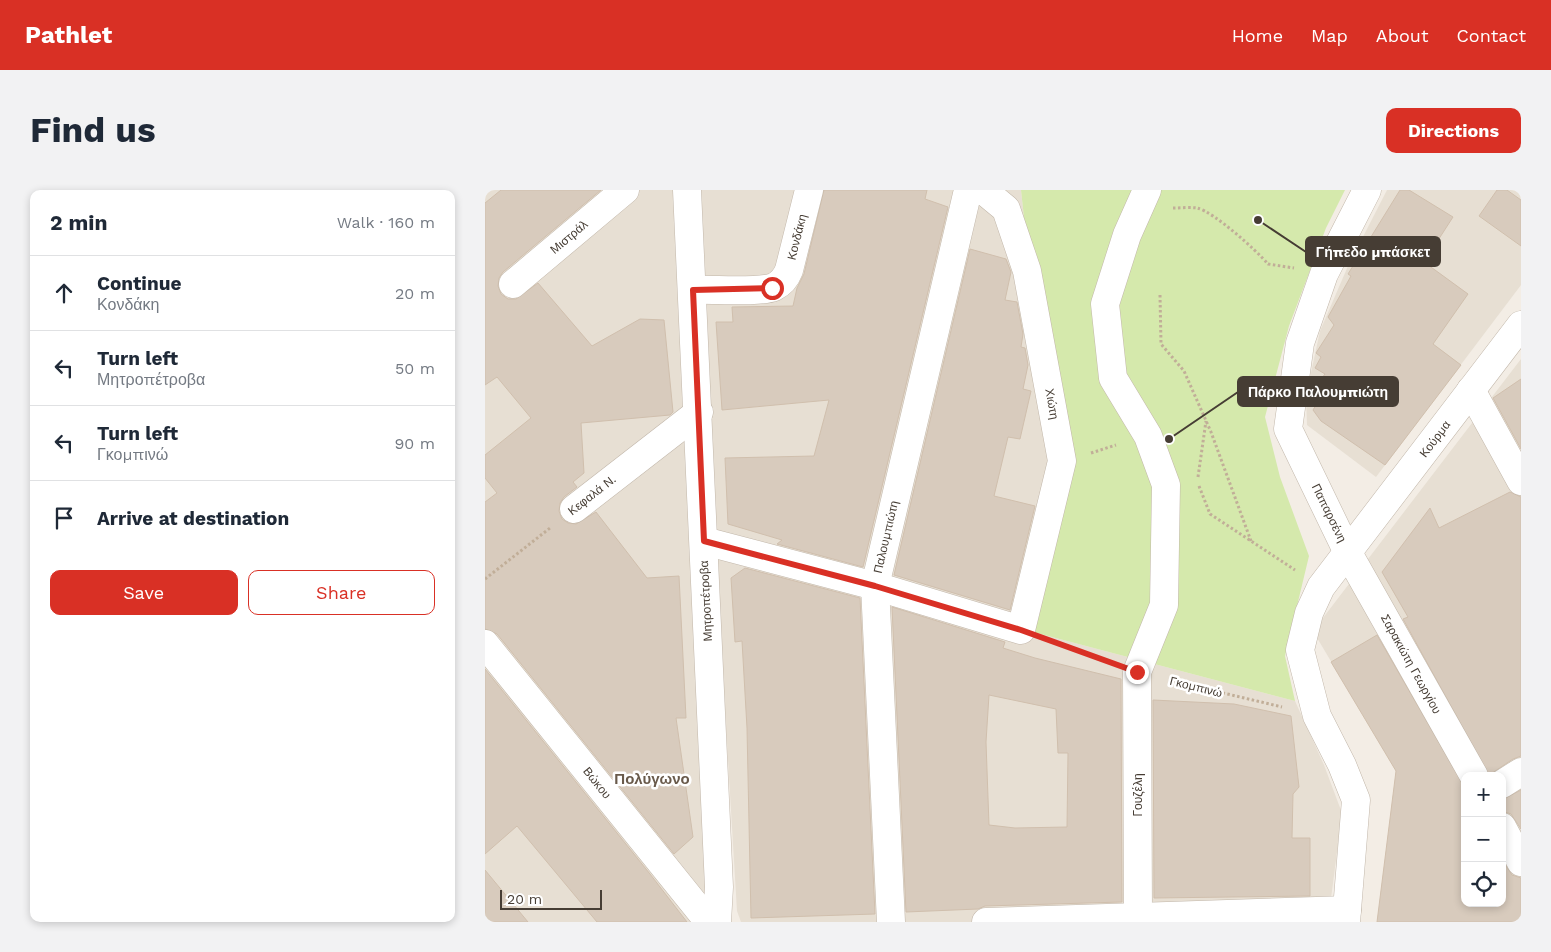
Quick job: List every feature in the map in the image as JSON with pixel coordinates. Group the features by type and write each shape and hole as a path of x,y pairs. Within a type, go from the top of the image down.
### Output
{"street":[{"name":"Μιστράλ","path":"513,284 625,190"},
{"name":"Μητροπέτροβα","path":"687,190 699,412 719,887 717,922"},
{"name":"Κονδάκη","path":"693,290 763,289 780,284 786,278 789,270 809,190"},
{"name":"Παλουμπιώτη","path":"891,922 875,586 968,190"},
{"name":"Χιώτη","path":"983,190 1006,209 1027,270 1062,461 1021,630"},
{"path":"1137,672 1164,605 1166,485 1148,436 1113,378 1105,304 1127,235 1147,190"},
{"name":"Παπαρσένη","path":"1347,916 1356,800 1342,765 1317,716 1300,650 1309,613 1321,586 1348,553 1288,430 1300,342 1324,274 1367,190"},
{"name":"Κούρμα","path":"1348,553 1521,324"},
{"path":"1471,390 1521,481"},
{"name":"Κεφαλά Ν.","path":"574,509 699,412"},
{"path":"704,541 875,586 1021,630"},
{"name":"Σαρακιώτη Γεωργίου","path":"1348,553 1472,772"},
{"name":"Βώκου","path":"485,644 709,922"},
{"name":"Γουζέλη","path":"1137,672 1138,917"},
{"path":"1506,781 1521,772"},
{"path":"1506,834 1521,862"},
{"path":"986,922 1138,917 1347,916"}],"path":[{"path":"1167,208 1198,208 1251,246 1268,264 1324,274"},
{"path":"1160,295 1161,344 1184,371 1206,420 1251,541"},
{"path":"1206,420 1198,482 1211,514 1321,586"},
{"path":"1062,461 1148,436"},
{"name":"Κεφαλά Ν.","path":"485,579 574,509"},
{"name":"Γκομπινώ","path":"1021,630 1137,672 1317,716"}],"shaded area":[{"path":"485,190 676,190 709,898 685,880 485,633"},
{"path":"694,190 1021,190 1026,236 1057,378 1033,632 1295,701 1324,765 1342,813 1328,922 741,922 737,911"},
{"path":"1387,190 1521,190 1521,285 1376,477 1307,425 1306,396 1320,331 1348,266"},
{"path":"1521,359 1521,922 1377,922 1396,771 1313,631"},
{"path":"485,654 697,922 485,922"}],"green space":[{"path":"1021,190 1345,190 1326,228 1289,326 1265,417 1280,477 1309,556 1285,656 1295,701 1033,632 1072,460 1026,236"}],"building":[{"path":"501,190 601,190 503,272 499,278 498,286 501,294 508,299 516,299 538,283 592,346 640,319 664,320 673,412 670,415 581,423 584,473 573,482 577,487 564,497 560,503 559,511 562,519 568,523 576,524 596,512 647,578 679,576 686,718 676,718 693,837 674,854 497,634 485,629 485,502 497,493 485,478 485,455 531,418 497,377 485,385 485,203"},
{"path":"824,190 927,190 925,199 948,207 863,567 777,544 782,540 728,524 725,458 814,456 829,400 722,410 716,322 733,322 732,307 793,306 797,288 804,274"},
{"path":"1400,190 1409,190 1453,217 1424,262 1468,294 1433,344 1461,365 1385,465 1321,421 1313,410 1321,397 1312,391 1325,374 1315,368 1321,357 1316,353 1334,325 1328,317 1351,276 1348,274"},
{"path":"1497,190 1507,190 1521,200 1521,246 1479,216"},
{"path":"970,249 1006,259 1011,272 1005,300 1017,302 1023,334 1021,347 1025,348 1028,365 1023,389 1031,391 1020,439 1008,437 994,496 1035,506 1010,610 894,575"},
{"path":"1521,379 1521,449 1493,398"},
{"path":"1510,492 1521,497 1521,756 1494,772 1487,772 1403,619 1408,617 1382,572 1430,508 1439,528"},
{"path":"745,568 860,598 875,914 751,918 747,728 742,641 735,642 731,578"},
{"path":"892,607 1005,642 1003,648 1035,658 1121,679 1122,902 985,906 978,909 906,912","holes":["989,695 1056,709 1058,753 1068,753 1067,827 1015,828 989,825 986,742"]},
{"path":"1377,635 1461,781 1461,907 1506,907 1506,866 1512,875 1521,878 1521,922 1377,922 1396,771 1331,662"},
{"path":"485,669 687,922 597,922 517,826 485,854"},
{"path":"1153,700 1234,704 1291,716 1299,787 1293,794 1292,838 1310,838 1310,896 1154,898"},
{"path":"1521,790 1521,829 1511,814 1506,812 1506,798"},
{"path":"485,870 528,922 485,922"}],"place":[{"name":"Γήπεδο μπάσκετ","path":"1258,220"},
{"name":"Πάρκο Παλουμπιώτη","path":"1169,439"}],"district":[{"name":"Πολύγωνο","path":"652,779"}],"route":[{"path":"772,288 693,290 704,541 875,586 1021,630 1137,672"}]}
